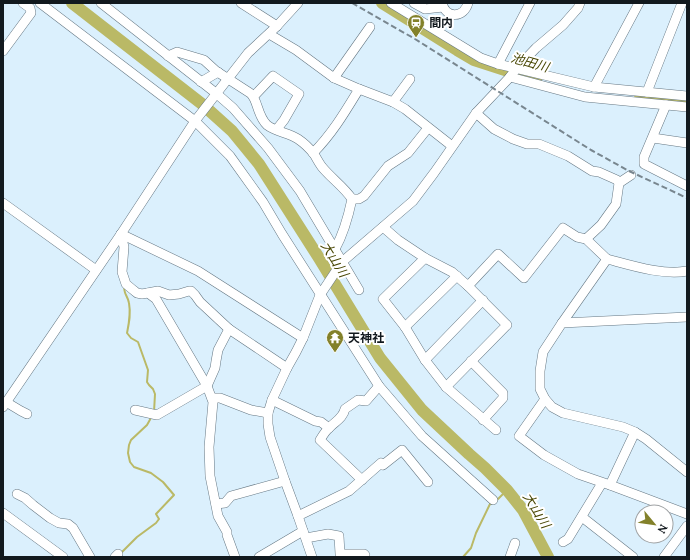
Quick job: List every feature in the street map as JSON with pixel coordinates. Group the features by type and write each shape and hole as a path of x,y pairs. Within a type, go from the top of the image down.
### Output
{"street":[{"path":"3,51 31,13 30,8 23,3"},
{"path":"40,3 196,119 230,156 263,202 379,386 422,436 493,500"},
{"path":"101,3 233,108 268,148 300,191 359,290"},
{"path":"241,3 277,26"},
{"path":"27,414 5,404 121,234 196,119 248,52 277,26 298,3"},
{"path":"391,3 481,58 498,64 513,73 585,96 687,107"},
{"path":"414,3 425,9 443,5 448,13 456,15 464,11 468,3"},
{"path":"498,64 530,3"},
{"path":"312,557 284,481 270,437 268,412 287,368 303,338 320,294 342,262 413,201 476,113 536,48 563,25 578,8 580,3"},
{"path":"594,88 639,3"},
{"path":"647,92 681,3 687,5"},
{"path":"334,78 370,27"},
{"path":"268,34 296,50 334,78 392,102 405,109 452,146"},
{"path":"168,56 177,52 204,60 218,72 254,96 261,117 268,125 303,142 313,153 322,167 347,192 352,199 347,223 335,249"},
{"path":"201,82 218,72"},
{"path":"513,73 594,88 687,96"},
{"path":"254,96 273,76 299,94 277,130"},
{"path":"392,102 410,79"},
{"path":"313,153 324,142 359,89"},
{"path":"666,105 644,157 644,164 687,186"},
{"path":"476,113 494,129 513,140 527,144 539,144 568,156 592,171 599,172 617,180 619,184"},
{"path":"352,199 359,199 364,196 388,166 408,153 428,128"},
{"path":"653,138 687,143"},
{"path":"586,239 601,225 616,204 619,184 631,175"},
{"path":"3,202 96,270"},
{"path":"383,227 398,240 425,258 452,272 483,300 507,325 446,387"},
{"path":"468,286 498,254 524,278 563,228 577,237 586,239 608,259 646,269 679,273 687,271"},
{"path":"121,234 124,247 122,272 126,284 137,293 142,294 158,291 169,295 191,291 200,302 229,329 287,368"},
{"path":"121,234 198,271 303,338"},
{"path":"425,258 383,300 405,327 425,360 446,387 496,430"},
{"path":"608,259 543,352 540,371 540,389 545,400 552,407 563,413 623,427 635,432 687,472"},
{"path":"405,327 457,276"},
{"path":"148,293 156,298 207,386 212,398 213,402 209,448 210,476 218,516 227,532 235,557"},
{"path":"425,360 483,300"},
{"path":"562,323 687,317"},
{"path":"135,410 157,415 207,386 214,368 218,350 229,329"},
{"path":"471,361 503,393 503,398 483,420"},
{"path":"362,480 320,440 329,428 341,418 345,409 358,400 366,401 379,386"},
{"path":"212,398 220,398 251,410 268,412"},
{"path":"272,400 315,421 321,422 329,428"},
{"path":"545,400 519,436 544,455 578,474 687,514"},
{"path":"563,542 568,539 606,484 635,432"},
{"path":"298,516 349,491 381,463 383,465 402,450 428,482"},
{"path":"216,504 225,503 231,496 284,481"},
{"path":"17,494 25,498 50,518 59,523 68,524 73,528 90,557"},
{"path":"582,517 633,557"},
{"path":"5,518 62,557"},
{"path":"664,557 687,526"},
{"path":"259,557 304,535 328,534 339,536 340,554 364,554 364,557"},
{"path":"510,557 515,543"}],"waterway":[{"name":"大山川","path":"72,3 202,104 232,131 259,164 380,358 422,410 507,490 523,510 548,557"},
{"name":"池田川","path":"382,3 474,60 536,80"},
{"name":"池田川","path":"640,98 687,103"},
{"path":"125,286 124,290 130,311 127,333 131,338 138,342 148,370 147,382 155,394 154,412"},
{"path":"121,553 137,537 156,523 159,519 156,514 174,495 163,482 151,473 134,467 130,462 128,453 131,440 147,425 152,416"},
{"path":"497,500 507,490"},
{"path":"463,557 471,548 476,533 490,504 493,503"}],"railway":[{"path":"352,3 415,39 591,150 629,171 687,198"}],"place":[{"name":"間内","path":"416,38"},
{"name":"天神社","path":"335,353"}]}
